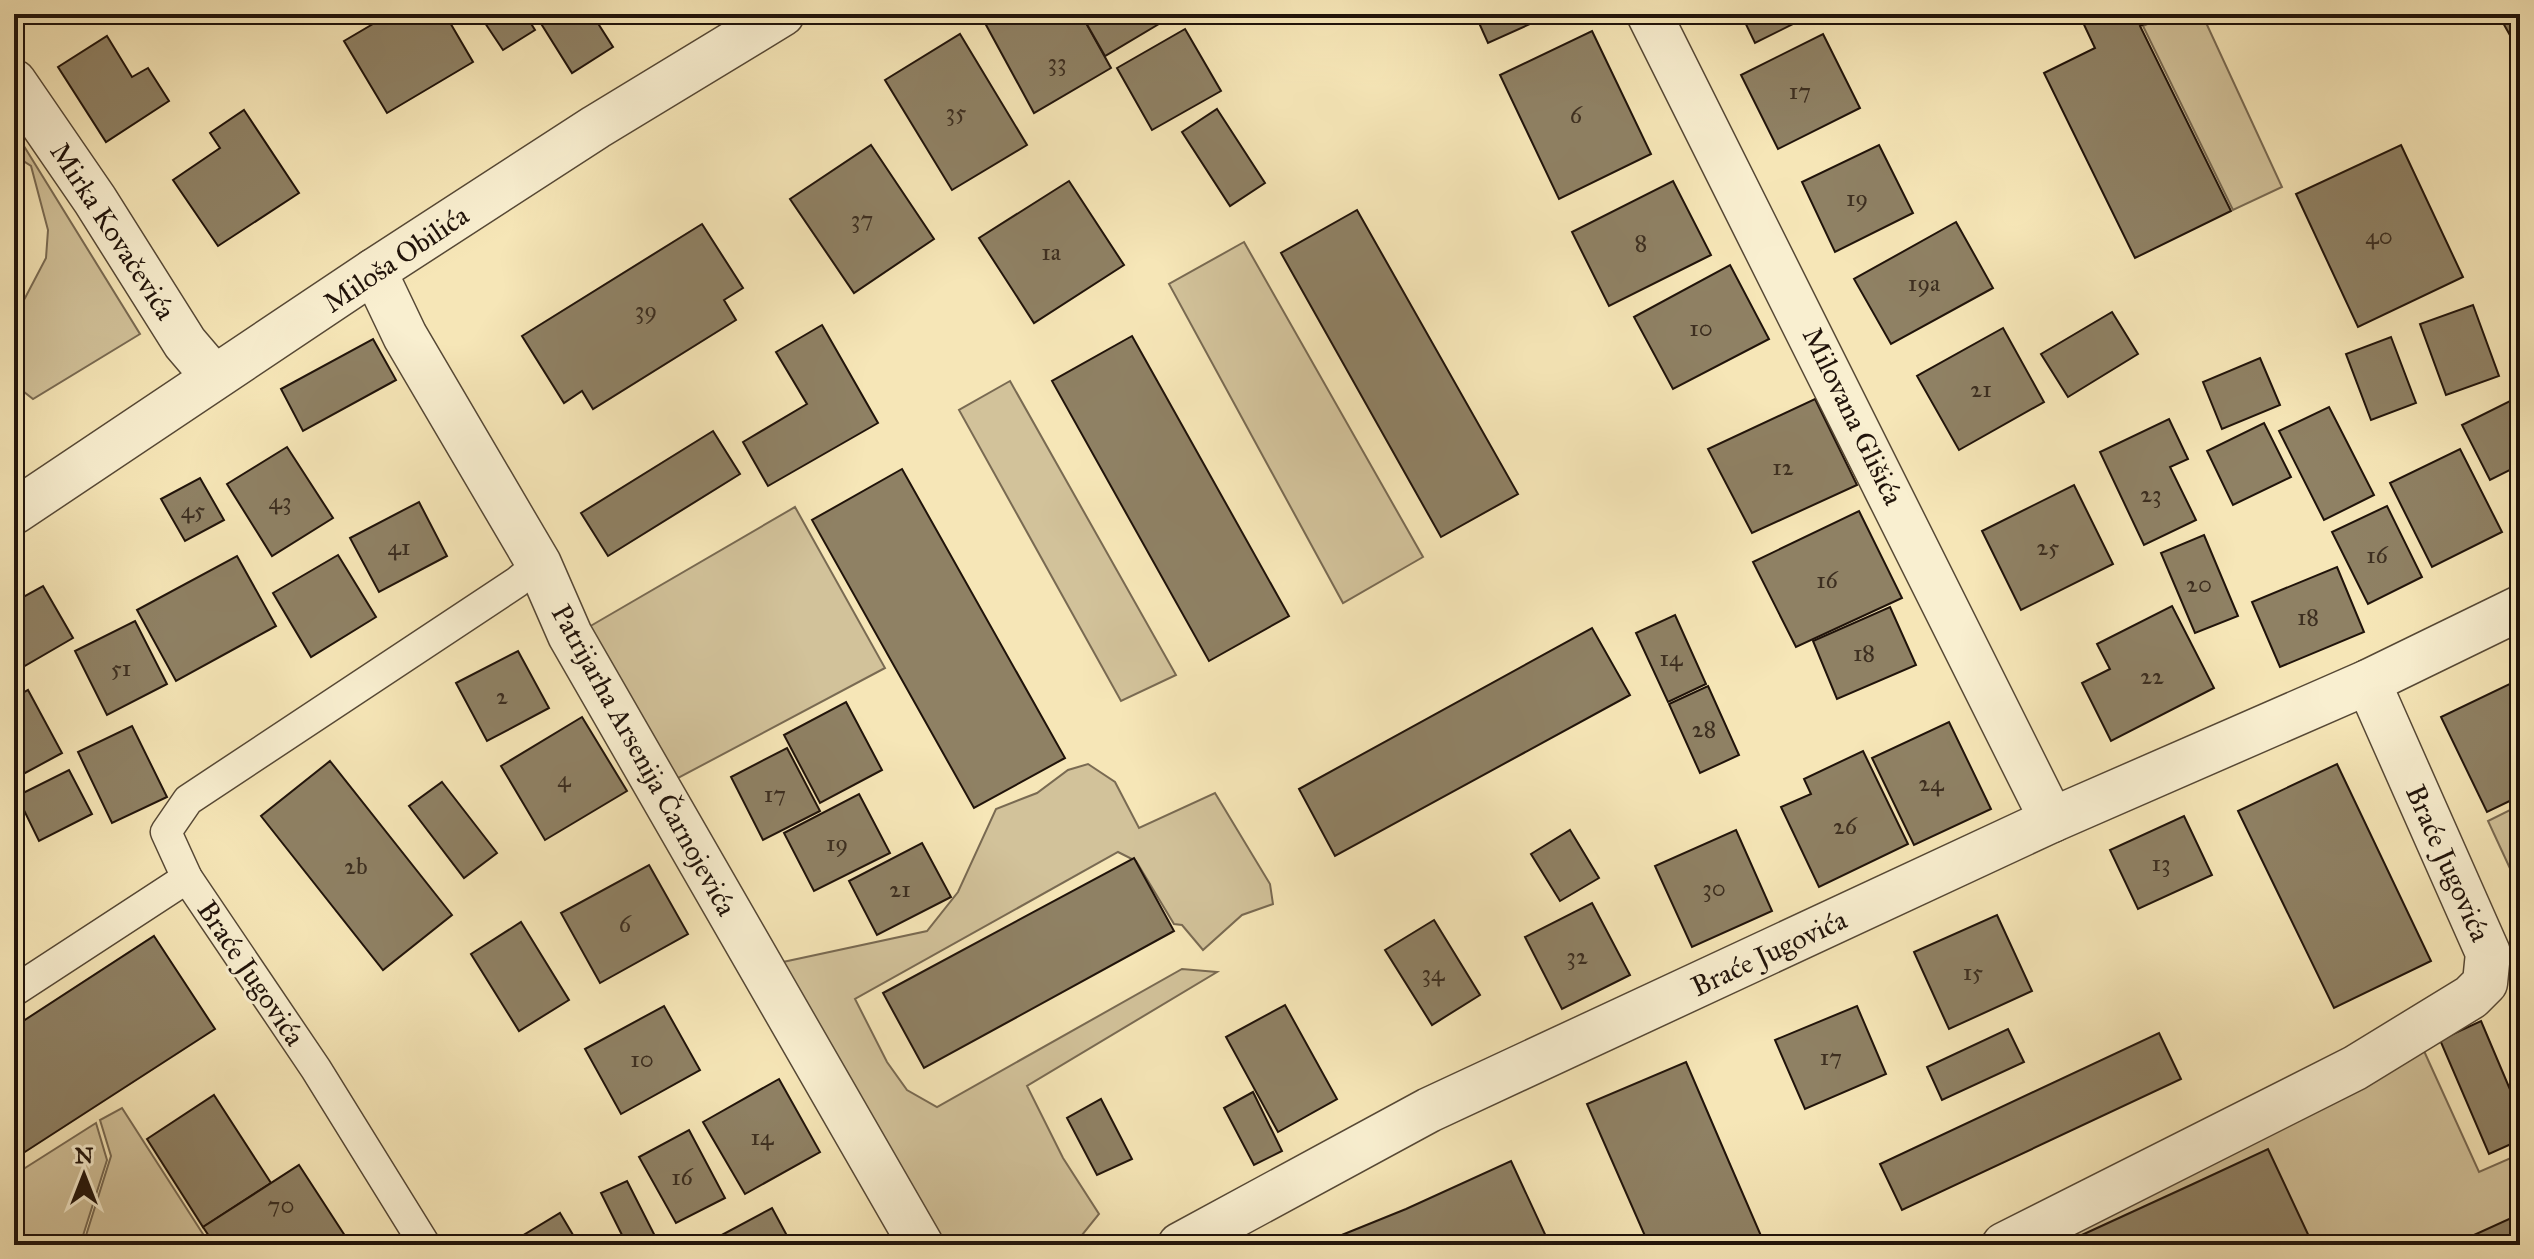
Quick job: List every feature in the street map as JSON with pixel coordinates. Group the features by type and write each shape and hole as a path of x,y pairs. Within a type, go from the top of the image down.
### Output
{"street":[{"name":"Miloša Obilića","path":"14,512 596,127 782,14"},
{"name":"Milovana Glišića","path":"1649,14 2052,820"},
{"name":"Mirka Kovačevića","path":"14,82 95,200 185,343 214,377"},
{"name":"Patrijarha Arsenija Čarnojevića","path":"374,271 405,336 539,564 570,635 921,1245"},
{"name":"Braće Jugovića","path":"1180,1245 1429,1110 2052,820 2368,682 2520,608"},
{"name":"Braće Jugovića","path":"2004,1245 2355,1068 2471,997 2485,983 2488,953 2368,682"}],"lane":[{"path":"187,878 166,832 188,800 517,582 539,564"},
{"name":"Braće Jugovića","path":"14,991 187,878 316,1069 425,1245"}],"shaded area":[{"path":"2169,14 2202,14 2282,187 2233,210 2143,26"},
{"path":"14,130 140,334 33,399 14,384 14,319 46,258 48,230 31,166 14,155"},
{"path":"1244,242 1423,557 1343,603 1169,284"},
{"path":"1010,381 1176,675 1121,701 959,410"},
{"path":"795,507 885,668 663,786 575,635"},
{"path":"1088,764 1115,782 1139,828 1215,793 1270,884 1273,904 1242,915 1203,950 1182,925 1174,924 1136,861 1118,852 855,999 887,1062 907,1090 937,1107 1182,969 1217,972 1027,1086 1063,1158 1099,1214 1074,1245 941,1245 783,962 927,931 958,892 996,809 1037,793 1068,770"},
{"path":"2520,805 2520,890 2488,821"},
{"path":"2424,1051 2479,1172 2520,1154 2520,1245 2033,1245 2268,1132"},
{"path":"122,1108 210,1245 83,1245 111,1156 100,1120"},
{"path":"96,1123 107,1160 80,1245 14,1245 14,1175"}],"building":[{"path":"390,14 445,14 473,62 387,113 344,41"},
{"path":"479,14 525,14 535,30 503,50"},
{"path":"535,14 592,14 613,47 572,73"},
{"path":"1000,14 1081,14 1111,68 1034,113 985,23"},
{"path":"1081,14 1174,14 1174,15 1105,56"},
{"path":"1475,14 1552,14 1488,43"},
{"path":"1741,14 1813,14 1755,43"},
{"path":"2079,14 2164,14 2140,26 2231,211 2135,258 2044,73 2095,48"},
{"path":"2498,14 2520,14 2520,53"},
{"path":"1185,29 1221,91 1152,130 1117,68"},
{"path":"1592,31 1651,154 1559,199 1500,75"},
{"path":"960,34 1027,145 952,190 885,80"},
{"path":"1823,34 1860,108 1778,149 1741,75"},
{"path":"107,36 132,77 148,68 169,101 106,142 58,67"},
{"path":"1217,109 1265,183 1230,206 1182,132"},
{"path":"244,110 299,193 218,246 173,180 220,148 210,133"},
{"path":"871,145 934,239 854,293 790,199"},
{"path":"1879,145 1913,213 1835,252 1802,182"},
{"path":"2401,145 2463,277 2358,327 2296,194"},
{"path":"1069,181 1124,265 1034,323 979,238"},
{"path":"1673,181 1711,255 1609,306 1572,232"},
{"path":"1357,210 1518,494 1441,537 1281,253"},
{"path":"1956,222 1993,288 1891,344 1854,279"},
{"path":"702,224 743,288 724,300 736,320 593,409 582,391 564,403 522,336"},
{"path":"1730,265 1769,339 1673,389 1634,317"},
{"path":"14,296 23,301 14,317"},
{"path":"2473,305 2499,376 2446,395 2420,324"},
{"path":"2112,312 2138,354 2068,397 2041,354"},
{"path":"822,325 878,423 768,486 743,442 807,404 776,352"},
{"path":"2003,328 2044,402 1959,450 1917,376"},
{"path":"1132,336 1289,616 1209,661 1052,381"},
{"path":"2391,337 2416,403 2371,420 2346,354"},
{"path":"373,339 396,380 303,431 281,389"},
{"path":"2260,358 2280,405 2222,429 2203,382"},
{"path":"2520,396 2520,465 2490,480 2462,425"},
{"path":"1815,399 1857,485 1752,533 1708,449"},
{"path":"2329,407 2374,495 2324,520 2279,431"},
{"path":"2169,419 2188,459 2170,467 2196,520 2144,545 2100,452"},
{"path":"2264,423 2291,477 2233,505 2207,451"},
{"path":"713,431 740,474 608,556 581,513"},
{"path":"287,447 333,518 272,556 227,484"},
{"path":"2460,449 2502,532 2432,567 2390,483"},
{"path":"902,469 1065,758 974,808 812,520"},
{"path":"200,478 224,520 185,541 161,499"},
{"path":"2074,485 2113,564 2021,610 1982,531"},
{"path":"419,502 447,556 379,592 350,538"},
{"path":"2387,506 2422,577 2368,604 2332,532"},
{"path":"1859,511 1902,598 1796,647 1753,562"},
{"path":"2204,535 2238,616 2195,633 2161,553"},
{"path":"338,555 376,617 311,657 273,593"},
{"path":"237,556 276,626 176,681 137,610"},
{"path":"2337,567 2364,632 2280,667 2252,602"},
{"path":"43,586 73,638 16,671 14,602"},
{"path":"2172,606 2214,688 2111,741 2082,683 2110,669 2097,644"},
{"path":"1890,607 1916,665 1837,699 1813,641"},
{"path":"1675,615 1706,684 1668,702 1636,633"},
{"path":"135,621 167,684 107,715 75,651"},
{"path":"1592,628 1630,695 1335,856 1299,789"},
{"path":"518,651 549,708 487,741 456,683"},
{"path":"2520,679 2520,796 2487,812 2441,717"},
{"path":"1708,686 1739,755 1700,773 1669,704"},
{"path":"28,690 62,753 14,779 14,698"},
{"path":"846,702 882,770 820,803 784,735"},
{"path":"582,717 627,791 545,840 501,766"},
{"path":"1949,722 1991,809 1914,845 1872,758"},
{"path":"132,726 167,797 112,823 78,752"},
{"path":"787,748 820,811 763,840 731,777"},
{"path":"1863,751 1908,844 1819,887 1781,807 1811,794 1804,779"},
{"path":"330,761 452,915 383,970 261,816"},
{"path":"2337,764 2431,961 2334,1008 2238,811"},
{"path":"69,770 92,814 39,841 17,796"},
{"path":"442,782 497,853 464,878 409,806"},
{"path":"859,794 890,853 814,891 784,833"},
{"path":"2184,816 2212,875 2138,909 2110,850"},
{"path":"1570,830 1599,878 1560,901 1531,854"},
{"path":"1736,830 1772,911 1692,947 1655,866"},
{"path":"922,843 951,897 877,935 849,881"},
{"path":"1134,858 1174,931 924,1068 883,993"},
{"path":"649,865 688,934 600,983 561,913"},
{"path":"1592,903 1630,975 1562,1009 1525,937"},
{"path":"1997,915 2032,991 1949,1029 1914,952"},
{"path":"1434,920 1480,995 1432,1025 1385,950"},
{"path":"521,922 569,1000 519,1031 471,954"},
{"path":"154,936 215,1029 14,1159 14,1027"},
{"path":"1285,1005 1337,1099 1278,1132 1226,1037"},
{"path":"664,1006 700,1070 621,1114 585,1049"},
{"path":"1857,1006 1886,1074 1805,1109 1775,1040"},
{"path":"2481,1021 2520,1113 2520,1140 2489,1154 2440,1040"},
{"path":"2008,1029 2024,1062 1942,1100 1927,1067"},
{"path":"2159,1033 2181,1079 1902,1210 1880,1164"},
{"path":"1686,1062 1765,1245 1649,1245 1587,1104"},
{"path":"779,1079 820,1152 745,1194 703,1122"},
{"path":"1253,1092 1282,1151 1254,1165 1224,1108"},
{"path":"214,1095 271,1183 203,1227 147,1139"},
{"path":"1101,1099 1132,1159 1097,1175 1067,1118"},
{"path":"689,1130 725,1198 676,1223 639,1157"},
{"path":"2268,1149 2313,1245 2060,1245 2193,1184"},
{"path":"1511,1161 1550,1245 1317,1245 1406,1209"},
{"path":"299,1165 351,1245 215,1245 203,1227"},
{"path":"627,1181 657,1240 647,1245 627,1245 601,1193"},
{"path":"772,1208 792,1245 722,1245 718,1237"},
{"path":"560,1213 579,1245 507,1245"},
{"path":"2520,1214 2520,1245 2452,1245"}]}
